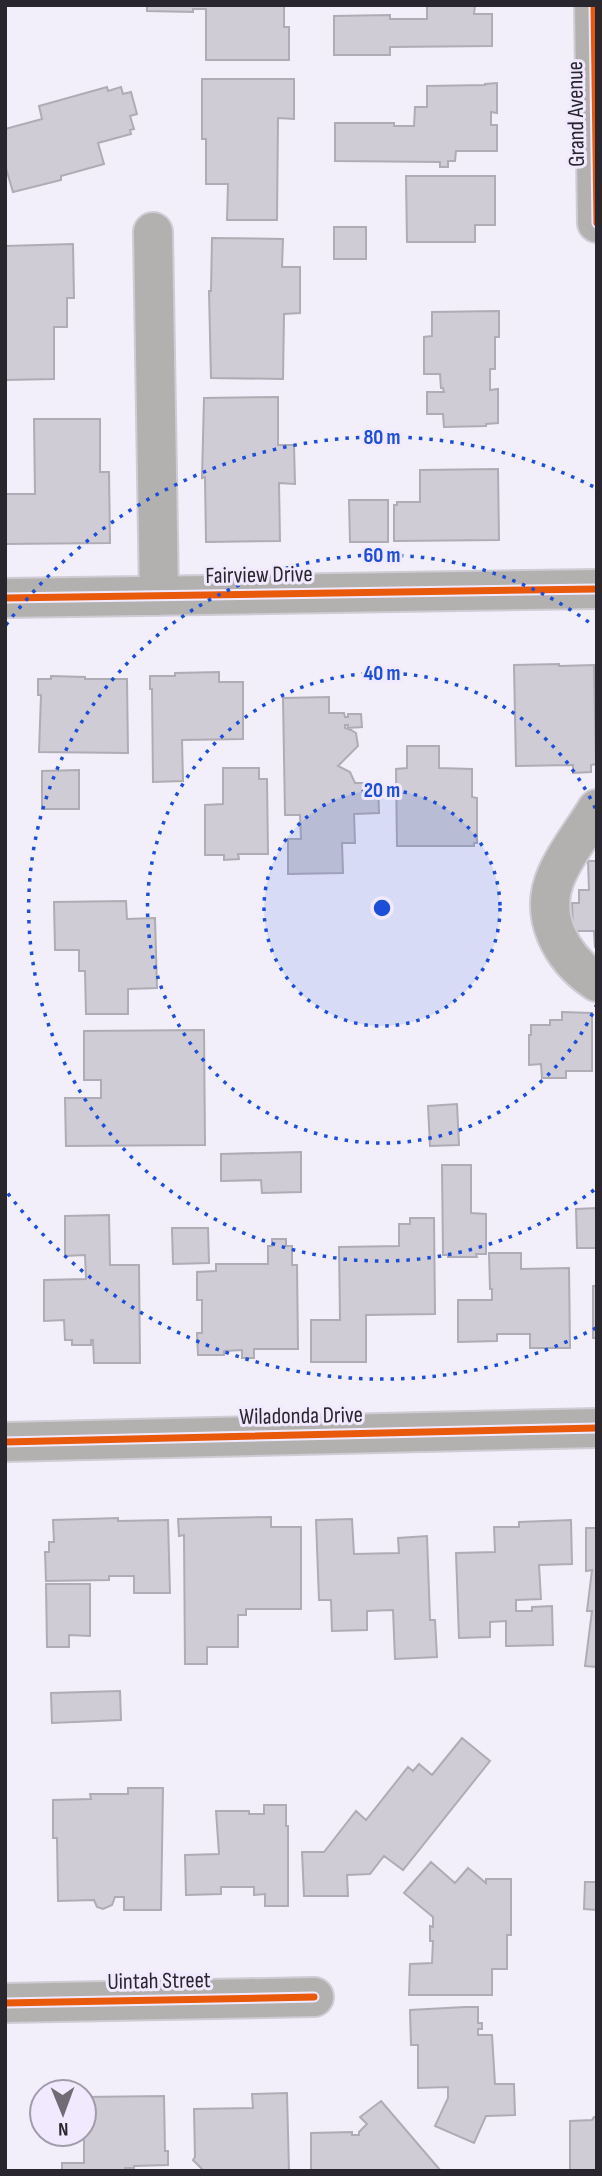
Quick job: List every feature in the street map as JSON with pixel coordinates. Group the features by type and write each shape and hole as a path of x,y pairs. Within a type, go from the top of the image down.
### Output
{"street":[{"name":"Grand Avenue","path":"594,5 597,223"},
{"path":"153,232 159,596"},
{"name":"Fairview Drive","path":"5,598 597,589"},
{"path":"597,809 568,853 556,877 550,901 552,924 561,947 583,972 597,982"},
{"name":"Wiladonda Drive","path":"5,1442 597,1428"},
{"name":"Uintah Street","path":"5,2003 314,1997"}],"building":[{"path":"147,5 284,5 284,27 289,27 289,60 206,60 206,9 193,9 193,12 147,11"},
{"path":"427,5 475,5 474,14 492,14 492,46 390,47 390,55 334,55 334,16 390,15 390,19 427,19"},
{"path":"202,79 294,79 294,119 278,118 277,220 227,220 228,184 206,184 206,139 202,139"},
{"path":"497,83 497,113 491,112 491,125 497,125 497,151 456,151 455,161 448,161 448,167 440,167 440,162 335,161 335,123 394,123 394,126 414,126 415,107 427,107 427,86"},
{"path":"107,87 108,91 121,87 123,94 131,92 137,114 130,116 134,129 130,130 131,134 98,143 104,164 61,176 61,180 13,192 5,165 5,129 42,119 39,106"},
{"path":"406,176 495,176 495,225 475,225 475,242 407,242"},
{"path":"334,227 366,227 366,259 334,259"},
{"path":"212,238 283,239 282,267 300,267 300,313 284,314 283,379 211,378 209,291"},
{"path":"73,244 74,298 67,298 67,327 54,327 54,379 5,380 5,246"},
{"path":"499,311 499,337 495,337 495,369 490,369 490,390 498,389 498,423 486,426 444,427 443,414 427,414 427,392 444,392 440,374 424,374 424,337 432,336 432,312"},
{"path":"278,397 278,445 294,445 295,484 279,483 280,541 206,542 205,477 202,478 204,398"},
{"path":"34,419 100,419 100,472 109,472 110,543 5,544 5,494 35,494"},
{"path":"498,469 499,540 394,541 394,505 397,505 397,502 420,502 420,470"},
{"path":"349,500 388,500 388,542 350,542"},
{"path":"514,665 594,665 596,764 591,765 591,772 573,773 573,765 516,766"},
{"path":"219,672 219,682 243,682 243,739 182,740 183,781 153,782 150,676"},
{"path":"51,676 127,679 128,753 39,752 41,695 38,695 38,679 51,679"},
{"path":"329,697 329,713 344,713 345,717 348,717 348,714 361,714 362,727 348,728 348,725 345,725 345,728 356,733 358,746 338,766 350,772 355,783 378,783 379,813 354,814 355,843 342,843 343,873 288,874 288,839 301,839 300,815 285,815 283,698"},
{"path":"407,746 439,746 439,768 472,769 472,797 477,798 477,843 474,843 474,846 397,846 396,769 407,768"},
{"path":"223,768 259,768 259,779 267,779 268,854 238,854 239,859 224,860 224,855 205,855 205,805 223,804"},
{"path":"79,770 79,809 42,809 42,771"},
{"path":"588,861 597,861 597,947 594,931 573,931 572,903 579,903 579,890 589,890"},
{"path":"126,901 127,919 155,918 157,988 128,989 128,1014 86,1014 85,971 79,971 79,950 55,950 54,902"},
{"path":"562,1012 592,1013 592,1071 566,1071 566,1078 542,1078 541,1064 529,1065 531,1025 550,1025 550,1020 562,1020"},
{"path":"204,1030 205,1145 66,1146 65,1098 101,1098 101,1080 84,1080 84,1031"},
{"path":"457,1104 459,1145 430,1146 428,1106"},
{"path":"301,1152 301,1192 262,1193 261,1180 221,1181 221,1154"},
{"path":"442,1165 471,1165 471,1213 486,1214 486,1254 476,1254 477,1257 443,1255"},
{"path":"597,1208 597,1248 577,1248 576,1209"},
{"path":"109,1215 110,1265 139,1265 140,1363 94,1363 93,1340 91,1345 72,1345 72,1340 65,1340 64,1320 44,1321 44,1280 86,1279 85,1255 65,1256 65,1216"},
{"path":"410,1218 434,1218 435,1314 366,1315 366,1362 311,1362 311,1320 340,1320 339,1247 399,1246 399,1224 410,1224"},
{"path":"172,1228 208,1228 209,1263 173,1264"},
{"path":"272,1239 286,1239 286,1246 292,1246 292,1265 297,1265 298,1349 254,1349 254,1358 242,1358 242,1350 224,1351 224,1355 198,1355 197,1333 202,1333 202,1300 197,1300 197,1272 216,1271 216,1264 268,1264 268,1246 272,1246"},
{"path":"489,1253 521,1253 521,1269 569,1268 570,1348 530,1348 530,1334 497,1334 497,1341 458,1342 458,1300 492,1300"},
{"path":"593,1286 597,1286 597,1338 593,1338"},
{"path":"271,1517 271,1527 301,1527 301,1609 246,1609 246,1615 238,1615 238,1647 207,1647 207,1664 185,1664 184,1535 179,1536 178,1519"},
{"path":"118,1518 118,1521 168,1520 170,1593 134,1593 134,1576 109,1576 109,1580 46,1581 45,1552 49,1552 49,1542 54,1542 53,1520"},
{"path":"352,1519 354,1554 399,1553 398,1538 427,1536 430,1620 435,1620 437,1657 395,1659 393,1610 367,1611 367,1630 332,1631 331,1600 319,1600 316,1520"},
{"path":"571,1520 572,1564 539,1565 541,1599 516,1600 516,1611 532,1611 532,1607 552,1606 553,1645 506,1646 506,1621 490,1622 490,1637 459,1638 456,1553 495,1552 494,1527 519,1527 519,1522"},
{"path":"586,1528 597,1528 597,1667 585,1666 592,1611 587,1611 592,1570 586,1571"},
{"path":"46,1584 90,1584 90,1636 69,1635 69,1647 47,1647"},
{"path":"120,1691 121,1720 52,1723 51,1693"},
{"path":"462,1738 490,1761 403,1870 384,1856 370,1874 347,1875 348,1896 304,1896 302,1852 324,1852 356,1811 366,1820 408,1767 413,1771 419,1764 432,1775"},
{"path":"128,1788 163,1788 161,1910 124,1910 124,1897 115,1897 112,1905 103,1909 97,1907 94,1900 58,1901 57,1838 53,1838 53,1800 91,1799 90,1794 128,1794"},
{"path":"264,1805 286,1805 288,1906 265,1906 265,1894 254,1895 254,1887 221,1887 221,1894 186,1895 185,1855 219,1854 216,1811 264,1814"},
{"path":"431,1862 455,1883 468,1868 486,1883 486,1879 511,1879 511,1935 507,1935 507,1969 492,1969 492,1995 409,1995 410,1964 432,1963 433,1941 430,1941 430,1926 433,1927 433,1917 404,1893"},
{"path":"585,1882 597,1882 597,1910 584,1909"},
{"path":"478,2007 478,2023 482,2023 482,2029 478,2029 478,2035 492,2035 495,2084 514,2084 515,2115 486,2116 474,2143 435,2126 448,2098 448,2087 418,2088 418,2045 411,2045 410,2010"},
{"path":"287,2093 289,2171 204,2171 193,2160 194,2109 253,2108 252,2094"},
{"path":"164,2096 165,2151 168,2151 168,2165 134,2166 125,2168 125,2171 62,2171 62,2163 84,2163 84,2148 98,2148 98,2097"},
{"path":"381,2101 441,2171 311,2171 311,2133 352,2132 352,2135 359,2135 367,2124 360,2117"},
{"path":"597,2117 597,2171 570,2171 570,2121 592,2120"}],"cycle path":[{"path":"594,5 597,223"},
{"path":"5,598 597,589"},
{"path":"5,1442 597,1428"},
{"path":"5,2003 314,1997"}]}
